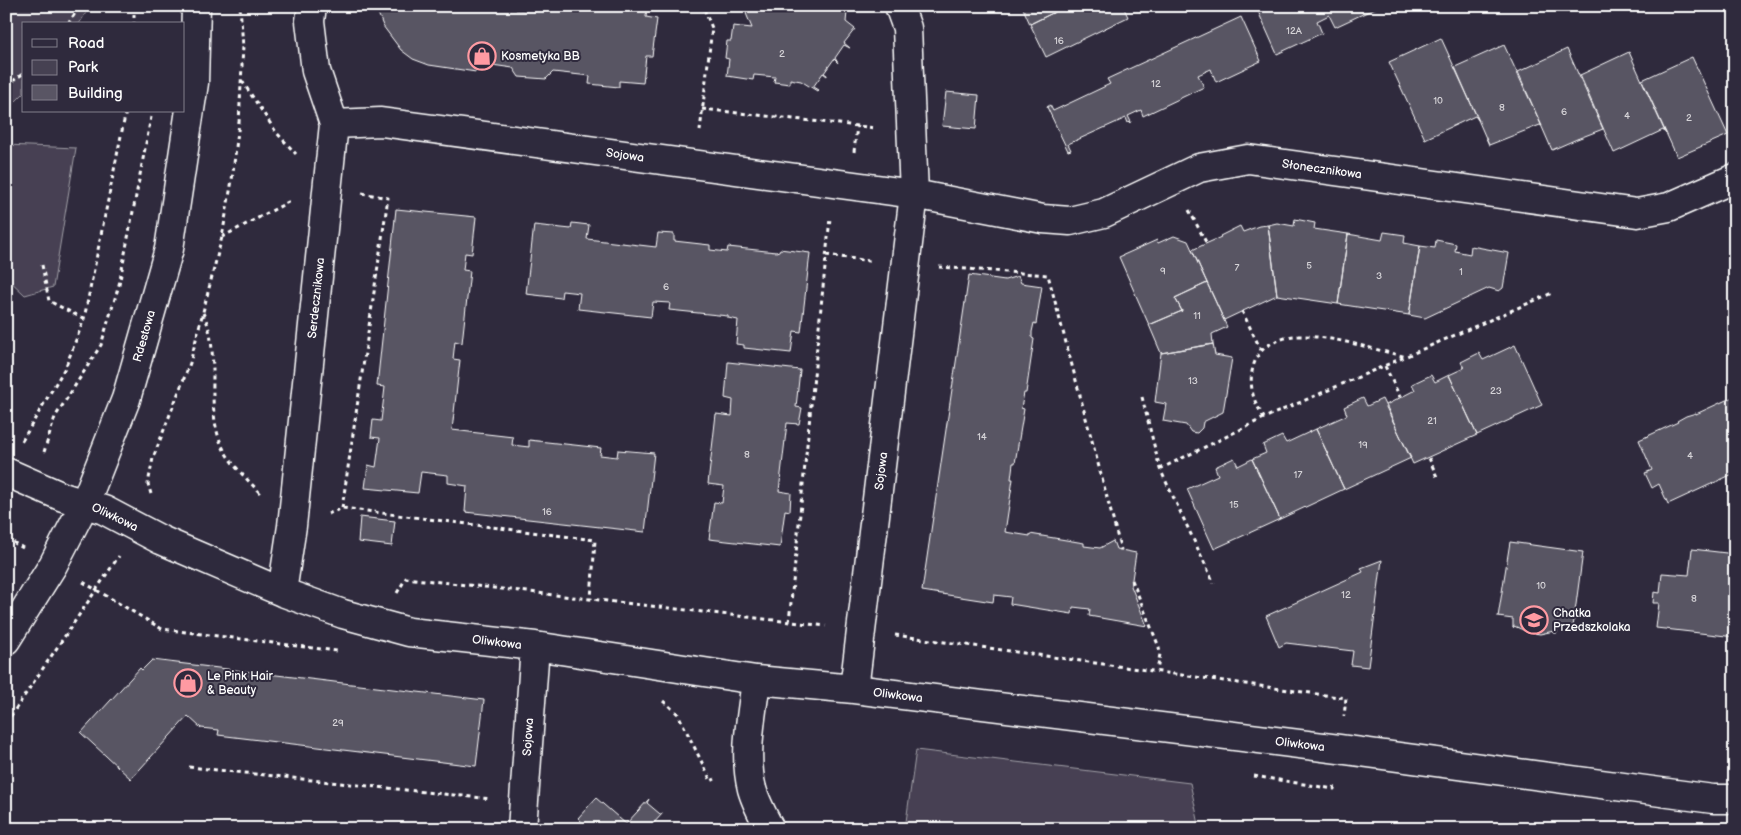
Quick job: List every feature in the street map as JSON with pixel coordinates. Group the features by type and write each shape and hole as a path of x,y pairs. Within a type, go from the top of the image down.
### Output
{"street":[{"name":"Rdestowa","path":"6,640 53,565 85,503 126,399 169,249 194,83 196,6"},
{"name":"Serdecznikowa","path":"282,592 292,526 334,124 316,71 310,21 312,6"},
{"name":"Sojowa","path":"854,689 914,194 913,132 907,28 899,6"},
{"name":"Sojowa","path":"334,124 381,122 914,194"},
{"name":"Słonecznikowa","path":"914,194 1043,219 1070,221 1104,213 1199,168 1248,159 1637,213 1669,207 1735,178"},
{"name":"Oliwkowa","path":"6,472 63,496 104,510 161,540 282,592 343,614 409,632 535,646 756,680 854,689 1348,750 1713,799 1735,799"},
{"name":"Sojowa","path":"522,829 535,646"},
{"path":"756,680 748,744 749,770 752,789 770,829"}],"path":[{"path":"69,22 80,6"},
{"path":"134,6 134,22"},
{"path":"695,164 712,28 703,6"},
{"path":"6,86 22,74"},
{"path":"241,81 276,132 295,154 329,176"},
{"path":"702,109 913,132"},
{"path":"21,444 66,366 84,319 126,112"},
{"path":"43,455 55,417 101,345 119,285 152,112"},
{"path":"789,622 830,213"},
{"path":"826,255 874,262 1048,274 1121,550"},
{"path":"42,265 49,301 84,319"},
{"path":"1160,469 1264,418 1552,293"},
{"path":"1242,311 1261,350"},
{"path":"203,313 209,324 212,344 213,408 226,454 236,468 292,526"},
{"path":"1264,418 1254,398 1250,378 1254,360 1261,350 1272,343 1293,336 1331,339 1408,357"},
{"path":"1385,366 1400,397"},
{"path":"1142,397 1160,469 1214,583"},
{"path":"1429,458 1437,477"},
{"path":"326,514 342,508 595,540 590,599"},
{"path":"396,595 406,578 861,630 1346,698"},
{"path":"1132,580 1159,646 1160,654 1157,671"},
{"path":"189,767 524,802"}],"green space":[{"path":"6,6 90,6 80,22 22,22 22,95 6,111"},
{"path":"6,145 76,148 53,287 25,295 6,277"},
{"path":"916,750 1190,783 1200,829 905,829"}],"building":[{"path":"377,6 517,6 516,10 526,11 526,6 559,6 583,9 583,6 647,6 646,17 657,19 652,56 646,56 643,83 619,81 619,87 589,84 590,76 553,72 546,79 519,77 513,68 478,63 476,72 429,65 413,59 401,50 383,26"},
{"path":"743,6 839,6 847,12 846,22 855,29 844,43 850,48 844,45 835,58 838,63 834,59 824,73 827,76 823,73 813,87 817,91 801,81 790,79 790,84 774,82 775,77 754,75 753,80 727,76 729,59 725,58 727,41 731,41 733,26 752,28"},
{"path":"1022,6 1067,6 1030,24"},
{"path":"1067,6 1123,6 1128,17 1046,57 1030,24"},
{"path":"1263,6 1380,6 1335,27 1329,15 1317,21 1322,33 1277,54 1257,9"},
{"path":"1241,17 1261,61 1216,82 1211,69 1198,75 1204,87 1143,116 1141,110 1128,116 1131,122 1128,123 1126,118 1068,144 1071,150 1068,151 1047,107 1050,105 1053,111 1110,84 1107,79"},
{"path":"1441,38 1479,121 1475,116 1425,139 1389,62"},
{"path":"1504,45 1542,126 1540,125 1489,145 1455,67"},
{"path":"1567,49 1603,129 1552,150 1518,72"},
{"path":"1629,52 1666,134 1663,130 1614,153 1580,75"},
{"path":"1692,57 1728,135 1677,157 1642,80"},
{"path":"946,92 979,95 976,129 942,126"},
{"path":"396,209 476,217 472,254 465,253 463,270 470,271 462,343 455,341 453,359 460,360 452,430 513,437 512,445 529,447 529,440 601,448 600,455 617,457 618,450 654,453 645,532 465,512 467,486 448,483 448,475 421,472 418,493 365,488 368,465 376,467 380,438 371,437 373,420 381,421 385,387 377,386"},
{"path":"1295,219 1315,223 1314,229 1348,234 1338,304 1277,295 1268,225 1277,223 1294,226"},
{"path":"572,223 589,225 587,239 656,247 658,233 674,234 674,241 710,245 710,250 727,252 728,247 776,252 780,249 810,253 801,332 794,331 791,353 744,348 744,345 736,344 738,320 728,318 728,316 669,310 670,303 653,302 651,317 578,309 580,293 562,291 561,298 526,294 534,225 571,229"},
{"path":"1268,225 1277,295 1224,320 1192,250 1240,226 1243,232"},
{"path":"1384,232 1405,235 1404,243 1420,246 1409,315 1338,304 1348,234 1382,240"},
{"path":"1174,236 1188,241 1207,283 1175,298 1182,311 1149,325 1119,257 1157,240 1158,243"},
{"path":"1436,240 1456,244 1455,251 1470,254 1471,246 1509,253 1503,288 1499,291 1489,288 1425,318 1409,315 1420,246 1435,248"},
{"path":"969,275 1005,280 1018,276 1021,283 1042,286 1036,324 1034,323 1032,332 1032,338 1034,339 1026,393 1024,393 1021,408 1024,409 1015,463 1013,463 1011,479 1013,479 1005,532 1084,543 1084,546 1100,548 1113,541 1116,549 1136,553 1131,586 1147,626 1089,616 1090,609 1073,607 1072,614 1010,604 1011,597 994,595 993,602 922,591"},
{"path":"1207,283 1227,327 1212,334 1213,344 1161,353 1149,325 1182,311 1175,298"},
{"path":"1213,344 1215,355 1232,358 1223,412 1203,422 1202,428 1197,433 1191,432 1186,425 1163,421 1166,404 1155,402 1161,353"},
{"path":"1515,345 1542,405 1477,435 1449,375 1464,368 1461,362 1479,353 1483,360"},
{"path":"728,362 800,370 796,407 802,408 799,424 787,423 779,491 791,493 790,511 785,510 780,547 709,539 714,502 722,503 724,486 708,484 716,414 732,416 733,400 725,398"},
{"path":"1431,375 1435,382 1449,375 1477,435 1413,464 1386,405 1415,390 1412,384"},
{"path":"1735,396 1735,473 1668,504 1659,484 1652,488 1645,473 1652,470 1639,440 1678,422 1686,416 1696,414"},
{"path":"1363,398 1367,406 1382,399 1411,458 1344,489 1316,429 1347,415 1344,407"},
{"path":"1316,429 1344,489 1280,519 1252,459 1266,453 1263,445 1282,436 1286,443"},
{"path":"1234,458 1238,466 1252,459 1280,519 1214,549 1187,489 1218,475 1215,467"},
{"path":"360,517 395,521 392,546 358,542"},
{"path":"1510,542 1583,552 1573,627 1557,626 1557,633 1554,633 1554,631 1540,634 1528,632 1514,626 1513,628 1513,619 1498,617"},
{"path":"1692,549 1735,554 1735,637 1656,628 1659,603 1653,603 1654,592 1660,593 1662,573 1689,575"},
{"path":"1382,560 1368,667 1351,665 1353,651 1286,643 1279,647 1266,616 1363,572 1361,568"},
{"path":"152,660 484,700 476,766 218,735 219,730 201,728 188,716 131,779 81,733 140,668 142,670"},
{"path":"596,798 626,824 649,799 647,803 660,814 663,813 651,826 653,829 580,829 584,824 578,818"}],"place":[{"name":"Kosmetyka BB","path":"482,56"},
{"name":"Chatka Przedszkolaka","path":"1534,620"},
{"name":"Le Pink Hair & Beauty","path":"188,683"}]}
